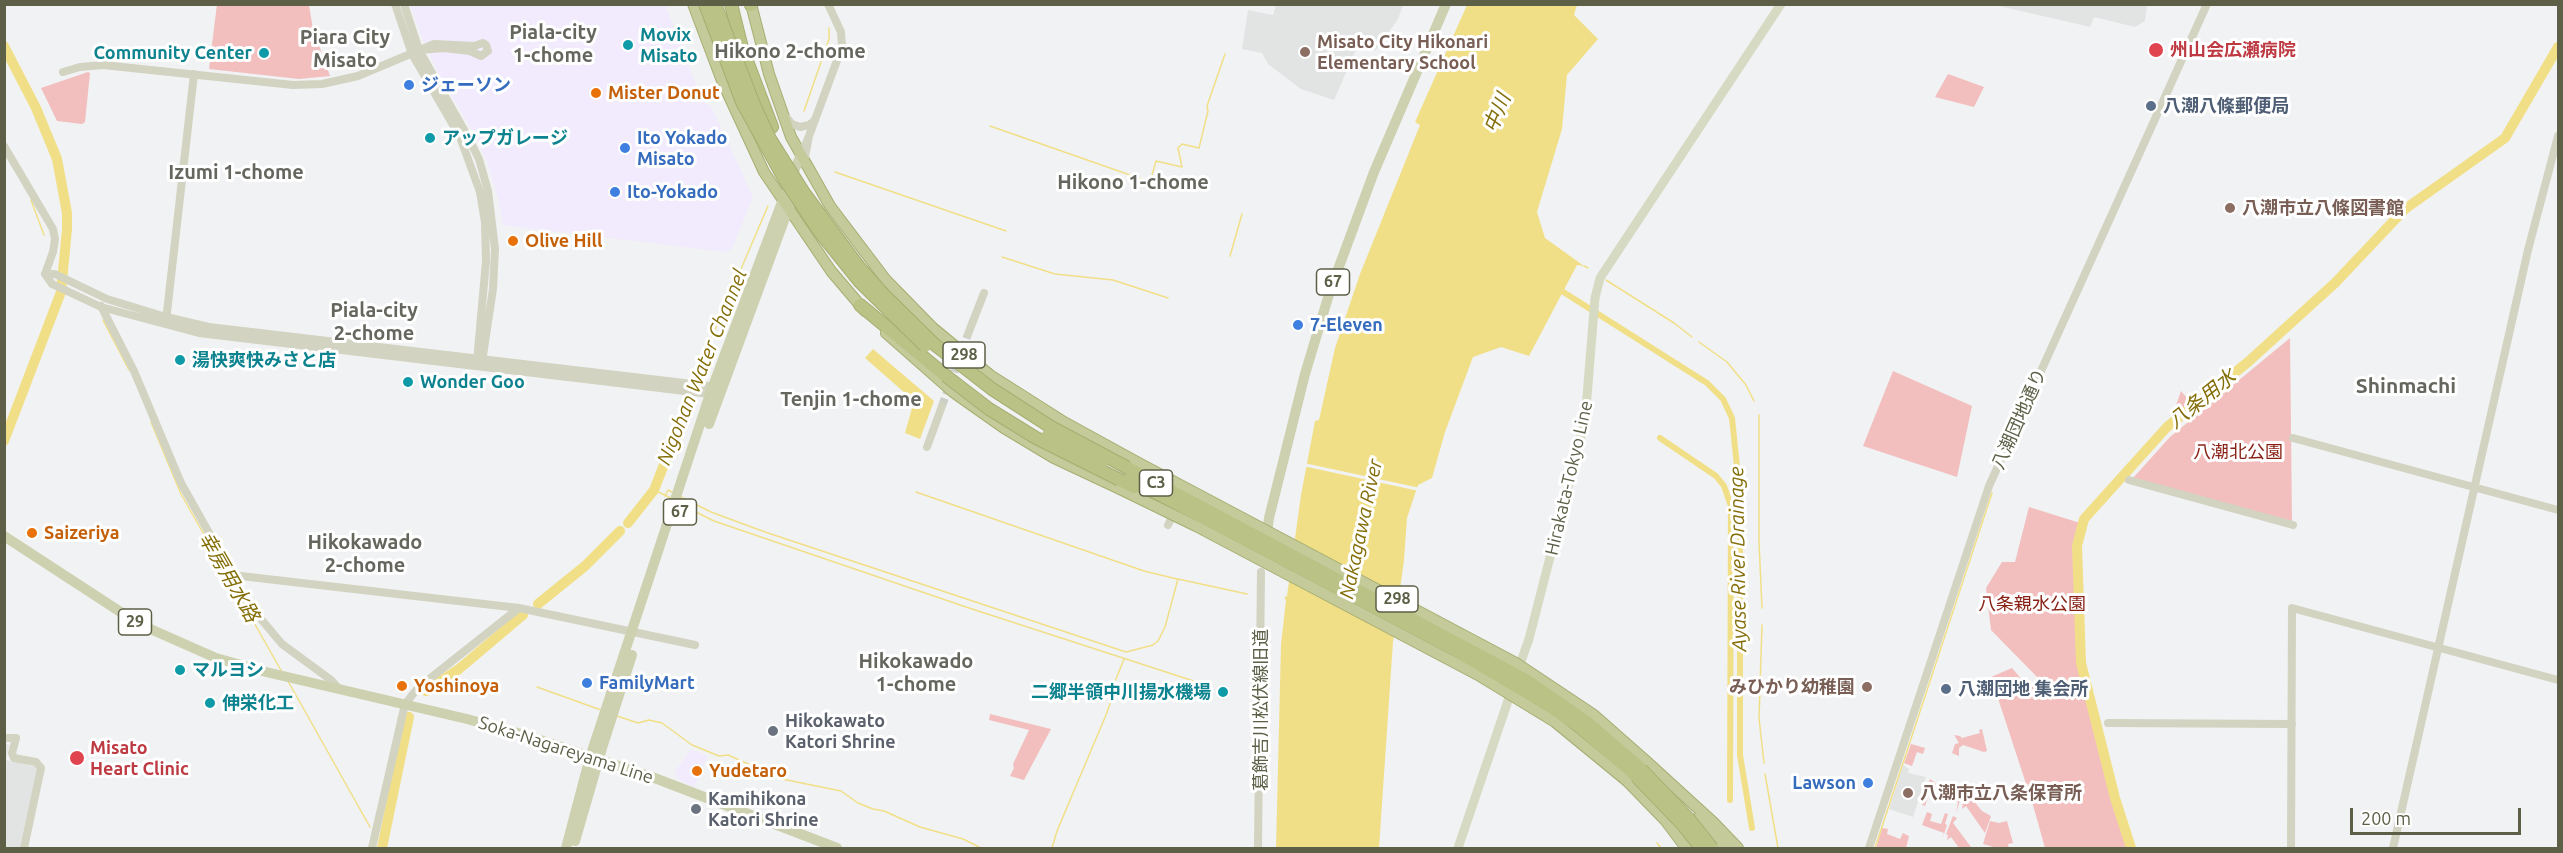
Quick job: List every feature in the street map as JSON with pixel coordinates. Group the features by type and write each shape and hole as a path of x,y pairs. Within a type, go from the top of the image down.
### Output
{"highway":[{"name":"298","path":"693,4 740,124 785,206 831,271 903,349 974,407 1054,458 1196,525 1479,675 1555,722 1627,781 1665,820 1688,849"},
{"name":"C3","path":"704,4 742,102 785,180 825,239 880,303 930,351 988,397 1075,450 1455,650 1545,703 1576,724 1632,772 1683,825 1701,849"},
{"name":"C3","path":"715,4 741,75 770,139 804,193 838,240 909,321 934,344 1022,410 1526,680 1588,723 1638,766 1689,819 1712,849"},
{"path":"731,4 742,48 772,127 797,174 838,240"},
{"name":"298","path":"751,4 777,99 802,159 830,206 863,254 933,328 982,369 1020,396 1135,461 1516,663 1594,715 1645,759 1738,849"},
{"name":"298","path":"860,305 989,409 1051,447 1188,510"},
{"name":"298","path":"1658,772 1725,849"}],"main road":[{"name":"67","path":"1261,572 1269,518 1305,374 1330,291 1374,172 1446,4"},
{"name":"Hirakata-Tokyo Line","path":"1458,849 1529,639 1560,518 1587,407 1595,298 1605,268 1718,104 1781,4"},
{"name":"67","path":"566,849 715,389 802,159"},
{"name":"Soka-Nagareyama Line","path":"4,536 139,624 216,658 285,677 484,723 652,777 837,849"},
{"name":"67","path":"573,849 594,758"}],"street":[{"path":"395,4 416,52 460,137 480,192 485,222 486,261 479,367"},
{"path":"404,4 416,52"},
{"path":"802,159 842,47 841,32 828,4"},
{"name":"八潮団地通り","path":"1869,849 1989,486 2207,4"},
{"path":"63,72 80,67 104,65 293,85 322,84 358,76 428,45 447,43 474,46 483,43 488,51 481,57 470,51 444,48 416,52"},
{"path":"166,321 194,74"},
{"path":"777,99 792,124 804,127 816,120"},
{"path":"2393,849 2528,250 2559,136"},
{"path":"4,146 53,229 53,252 45,274"},
{"path":"45,274 55,274 103,297 166,321 480,358 715,389"},
{"path":"45,274 52,284 101,307 166,321 219,336 479,367 715,389"},
{"path":"968,334 984,293"},
{"path":"103,297 101,307 134,371 181,483 250,606 282,644 331,680 339,689"},
{"path":"927,447 942,406"},
{"path":"2293,438 2559,510"},
{"path":"1168,525 1190,478"},
{"path":"2129,480 2293,525"},
{"name":"葛飾吉川松伏線旧道","path":"1258,849 1261,572"},
{"path":"232,575 519,608 695,645"},
{"path":"372,849 405,704 418,688 519,608"},
{"path":"2291,849 2292,608 2559,680"},
{"path":"2108,723 2292,724"},
{"path":"4,738 16,738 12,753 14,758 36,762 41,768 24,849"}],"shaded area":[{"name":"Misato City Hikonari Elementary School","path":"1276,4 1403,5 1398,19 1376,50 1363,47 1356,50 1334,100 1301,89 1268,64 1262,53 1242,49 1248,10 1273,15"},
{"path":"2147,4 2145,21 2135,27 2094,17 2090,27 1995,5"},
{"path":"410,5 668,5 666,7 702,100 712,108 753,197 732,249 724,252 503,225 487,161 472,130 439,75"},
{"path":"5,743 9,745 6,760 34,766 37,769 20,848 5,848"},
{"path":"691,749 708,756 694,787 681,781 674,773"},
{"name":"八潮市立八条保育所","path":"1903,765 1909,769 1908,773 1926,777 1913,817 1889,809"}],"green space":[{"path":"217,4 309,5 313,29 330,76 299,79 209,69"},
{"path":"90,73 85,122 82,124 57,121 41,88"},
{"path":"1948,74 1984,87 1974,107 1935,97"},
{"name":"八潮北公園","path":"2290,338 2292,523 2133,478 2170,437"},
{"path":"1893,371 1972,406 1957,477 1863,446"},
{"path":"2181,391 2193,405 2177,418 2173,414"},
{"name":"八条親水公園","path":"2029,507 2080,523 2075,547 2081,668 2112,797 2129,848 2045,848 1991,677 2012,668 2029,688 2040,680 1991,630 1986,588 2002,562 2015,562"},
{"path":"990,714 1051,729 1024,780 1010,776 1014,768 1013,764 1029,730 989,720"},
{"path":"1982,729 1987,751 1963,745 1959,748 1959,756 1952,753 1955,744 1959,743 1954,735 1962,738 1980,733 1979,730"},
{"path":"1911,744 1925,748 1923,754 1917,752 1912,766 1904,763"},
{"path":"1930,779 1941,787 1962,794 1956,813 1958,802 1930,792 1925,806 1922,805"},
{"path":"1964,795 1978,799 1976,804 1991,816 1984,836 1985,833 1966,806 1962,809"},
{"path":"1927,812 1932,814 1930,821 1941,824 1945,813 1948,814 1945,824 1947,825 1942,840 1944,833 1922,825"},
{"path":"1953,816 1957,818 1953,823 1971,847 1959,848 1951,837 1947,840 1948,835 1946,834"},
{"path":"1990,821 1999,823 2007,821 2013,843 2008,844 2009,848 1997,848 1983,844"},
{"path":"1882,828 1888,829 1887,834 1900,839 1903,833 1909,836 1906,848 1876,848"}],"water":[{"path":"1467,5 1577,5 1574,15 1598,39 1567,75 1562,129 1537,212 1545,238 1584,266 1577,265 1529,356 1501,347 1473,357 1445,432 1432,478 1418,485 1407,518 1393,642 1379,848 1276,848 1281,644 1286,600 1284,598 1287,596 1301,495 1315,421 1319,420 1335,348 1360,274 1420,125 1415,122"},
{"path":"873,349 934,401 920,439 905,433 914,401 865,358"}],"pier":[{"path":"1304,463 1420,488 1419,491 1303,466"}],"waterway":[{"name":"Nigohan Water Channel","path":"804,111 829,39 829,28"},
{"path":"4,46 36,108 57,159 67,213 61,292 4,441"},
{"name":"八条用水","path":"2131,848 2115,798 2081,663 2077,546 2084,519 2167,427 2248,362 2335,283 2405,209 2505,138 2558,47"},
{"path":"990,126 1150,182 1156,161 1182,167 1178,148 1182,144 1199,148 1208,111 1207,106 1225,54"},
{"path":"835,172 1006,231"},
{"name":"幸房用水路","path":"31,200 44,235"},
{"name":"Nigohan Water Channel","path":"693,381 768,206"},
{"path":"1230,256 1242,214"},
{"path":"1002,257 1055,274 1113,280 1168,298"},
{"path":"1584,266 1588,268"},
{"path":"1606,280 1692,337"},
{"name":"Ayase River Drainage","path":"1557,288 1707,383 1723,399 1732,418 1740,496 1740,755 1752,828"},
{"name":"幸房用水路","path":"103,320 129,370"},
{"path":"1699,342 1727,362 1746,385 1754,401"},
{"name":"Nigohan Water Channel","path":"676,434 688,394"},
{"path":"1759,415 1759,542 1762,608"},
{"name":"幸房用水路","path":"151,422 181,494 282,672"},
{"name":"Nigohan Water Channel","path":"628,523 654,490 676,434"},
{"name":"Ayase River Drainage","path":"1660,438 1716,476 1724,486 1731,506 1730,800"},
{"path":"654,490 671,498"},
{"path":"665,496 668,490 672,492"},
{"path":"916,492 1144,571 1177,579"},
{"path":"1875,848 1992,493"},
{"path":"681,497 711,512 765,532 1126,652 1153,645 1158,641 1165,627 1178,579 1247,594"},
{"path":"680,504 714,521 969,608 1206,685"},
{"name":"Nigohan Water Channel","path":"538,604 585,566 620,531"},
{"name":"Nigohan Water Channel","path":"426,691 459,669 523,615"},
{"path":"1762,625 1759,718 1764,763"},
{"path":"1052,848 1106,715 1113,695 1110,694 1124,659"},
{"name":"幸房用水路","path":"288,681 370,827"},
{"path":"537,687 601,710"},
{"path":"617,716 638,723 649,720 662,723 692,745 719,756 728,755 782,779 841,791 858,803 884,811 920,827 963,839 981,848"},
{"name":"Nigohan Water Channel","path":"382,848 409,717"},
{"path":"1765,774 1778,848"},
{"path":"1657,843 1661,848"}],"tunnel":[{"path":"942,406 968,334"}],"place":[{"name":"Movix Misato","path":"628,45"},
{"name":"州山会広瀬病院","path":"2156,50"},
{"name":"Misato City Hikonari Elementary School","path":"1305,52"},
{"name":"Community Center","path":"264,53"},
{"name":"ジェーソン","path":"409,85"},
{"name":"Mister Donut","path":"596,93"},
{"name":"八潮八條郵便局","path":"2151,106"},
{"name":"アップガレージ","path":"430,138"},
{"name":"Ito Yokado Misato","path":"625,148"},
{"name":"Ito-Yokado","path":"615,192"},
{"name":"八潮市立八條図書館","path":"2230,208"},
{"name":"Olive Hill","path":"513,241"},
{"name":"7-Eleven","path":"1298,325"},
{"name":"湯快爽快みさと店","path":"180,360"},
{"name":"Wonder Goo","path":"408,382"},
{"name":"Saizeriya","path":"32,533"},
{"name":"マルヨシ","path":"180,670"},
{"name":"FamilyMart","path":"587,683"},
{"name":"Yoshinoya","path":"402,686"},
{"name":"みひかり幼稚園","path":"1867,687"},
{"name":"八潮団地 集会所","path":"1946,689"},
{"name":"二郷半領中川揚水機場","path":"1223,692"},
{"name":"伸栄化工","path":"210,703"},
{"name":"Hikokawato Katori Shrine","path":"773,731"},
{"name":"Misato Heart Clinic","path":"77,758"},
{"name":"Yudetaro","path":"697,771"},
{"name":"Lawson","path":"1868,783"},
{"name":"八潮市立八条保育所","path":"1908,793"},
{"name":"Kamihikona Katori Shrine","path":"696,809"}],"district":[{"name":"Piala-city 1-chome","path":"553,44"},
{"name":"Piara City Misato","path":"345,48"},
{"name":"Hikono 2-chome","path":"790,51"},
{"name":"Izumi 1-chome","path":"236,172"},
{"name":"Hikono 1-chome","path":"1133,182"},
{"name":"Piala-city 2-chome","path":"374,322"},
{"name":"Shinmachi","path":"2406,386"},
{"name":"Tenjin 1-chome","path":"851,399"},
{"name":"Hikokawado 2-chome","path":"365,554"},
{"name":"Hikokawado 1-chome","path":"916,672"}],"water label":[{"name":"中川","path":"1497,113"},
{"name":"Nakagawa River","path":"1361,529"}]}
